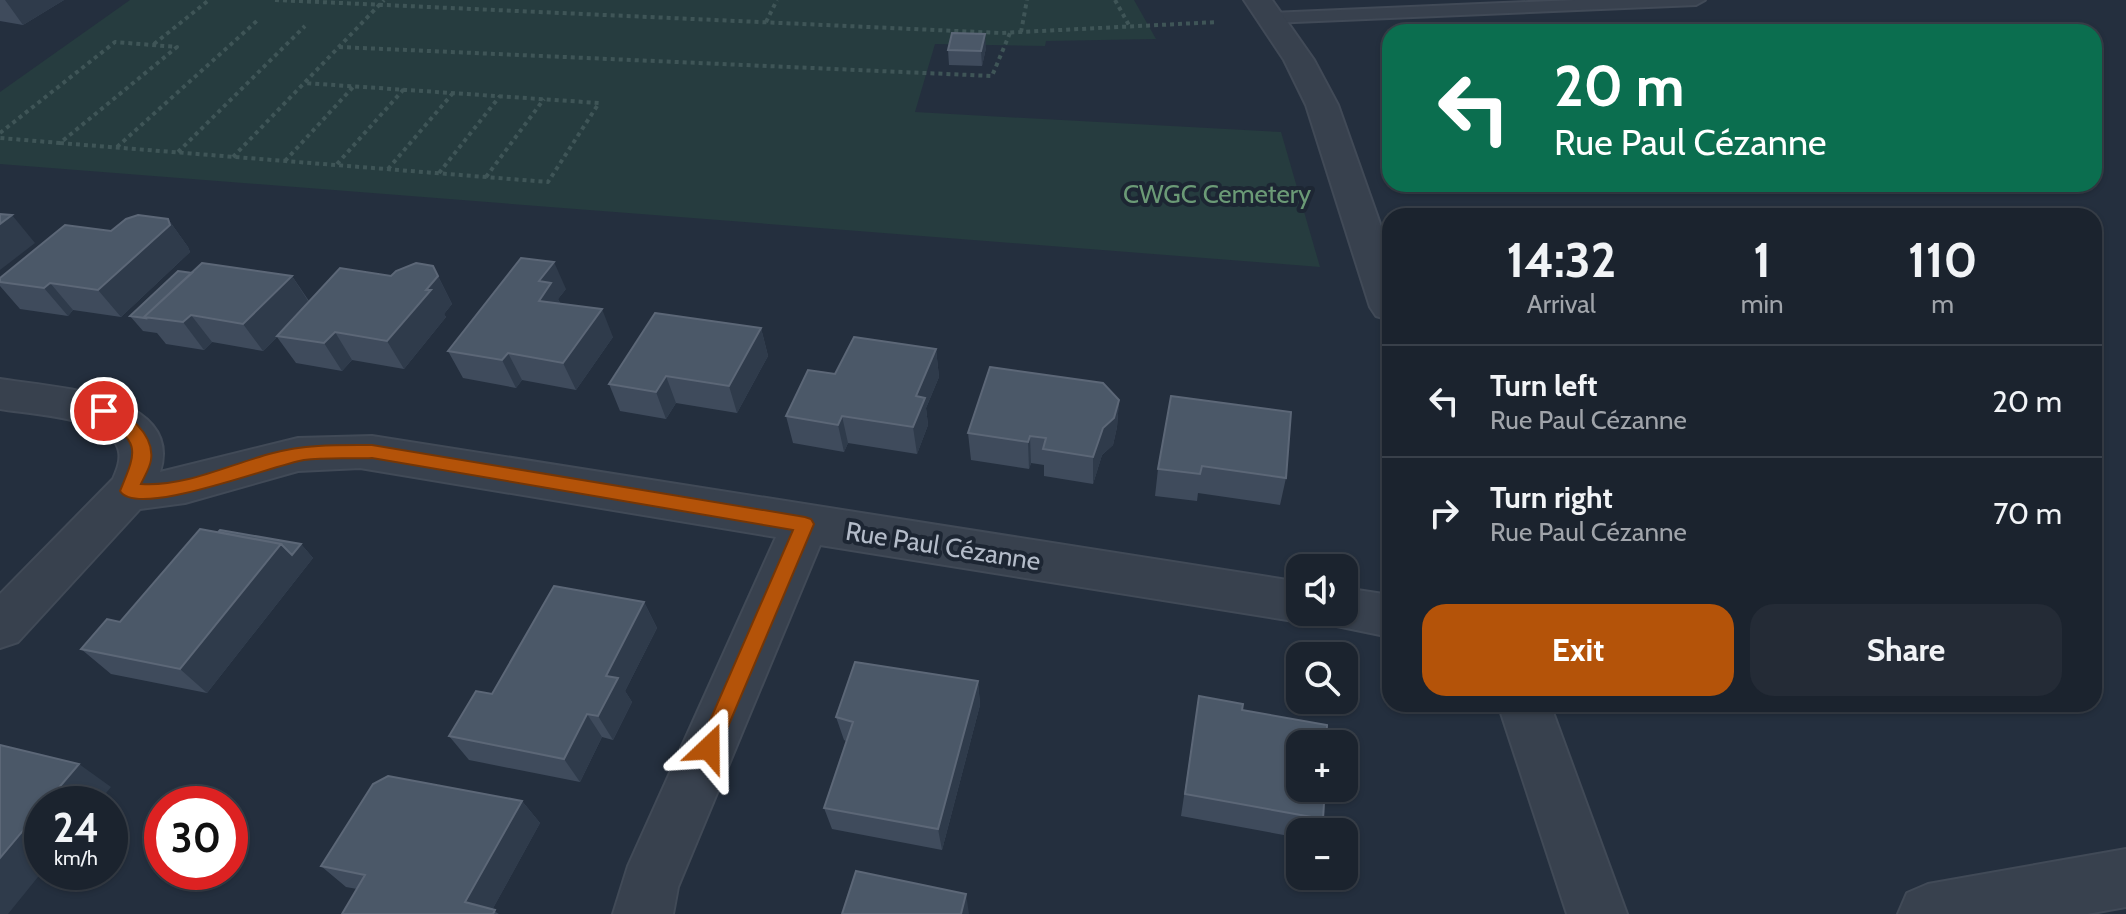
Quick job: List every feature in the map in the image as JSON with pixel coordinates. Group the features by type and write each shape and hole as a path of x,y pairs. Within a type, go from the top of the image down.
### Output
{"street":[{"path":"1265,9 1311,80 1322,105 1382,283"},
{"path":"0,394 104,411 133,430 142,459 129,491 0,627"},
{"name":"Rue Paul Cézanne","path":"129,491 156,493 189,486 274,459 307,453 372,452 1286,600"},
{"path":"643,914 649,887 805,524"},
{"path":"1358,611 1382,615"},
{"path":"1527,712 1597,914"},
{"path":"1928,914 2126,878"}],"lane":[{"path":"1265,9 1696,0"}],"path":[{"path":"154,44 209,0"},
{"path":"275,0 1010,33 1130,27 1265,9"},
{"path":"233,157 384,0"},
{"path":"766,22 777,0"},
{"path":"1021,32 1027,0"},
{"path":"1115,0 1130,27"},
{"path":"116,148 259,19"},
{"path":"177,152 305,26"},
{"path":"339,47 992,76 1010,33"},
{"path":"0,135 115,42 177,47 60,143"},
{"path":"0,135 116,148 548,182 599,103 304,83"},
{"path":"285,161 354,86"},
{"path":"337,165 404,89"},
{"path":"387,169 453,93"},
{"path":"438,173 500,96"},
{"path":"486,177 544,99"}],"green space":[{"name":"CWGC Cemetery","path":"130,0 1134,0 1156,39 1046,41 1045,46 935,44 915,112 1281,132 1320,267 0,164 0,92"}],"building":[{"path":"952,33 985,34 981,51 948,50"},
{"path":"0,214 12,215 0,224"},
{"path":"138,215 168,219 170,225 98,290 50,283 44,288 0,282 0,278 65,225 111,231 126,219"},
{"path":"521,258 554,262 539,281 551,283 539,301 602,309 563,363 508,353 502,360 448,351"},
{"path":"202,263 292,276 243,324 191,315 183,322 144,317"},
{"path":"416,263 433,266 438,276 426,290 431,290 387,341 335,332 324,343 277,336 340,268 391,276"},
{"path":"178,271 192,273 145,318 130,316"},
{"path":"655,313 761,328 729,386 666,376 656,392 609,384"},
{"path":"854,337 936,349 916,396 925,398 913,427 842,416 838,425 786,416 808,370 835,374"},
{"path":"990,367 1103,383 1119,400 1114,418 1103,428 1093,457 1043,449 1046,438 1030,436 1028,442 968,433"},
{"path":"1171,396 1291,412 1286,478 1202,466 1200,474 1158,469"},
{"path":"200,529 281,544 180,669 81,649 107,619 120,622"},
{"path":"218,532 301,544 292,555 281,544"},
{"path":"554,586 644,602 606,676 618,678 598,716 587,714 564,759 449,736 476,691 492,694"},
{"path":"855,662 978,681 938,829 824,808 853,722 836,717"},
{"path":"1199,696 1243,704 1242,710 1327,725 1327,730 1286,730 1286,802 1324,802 1323,818 1185,794"},
{"path":"0,745 79,764 60,786 24,786 24,829 0,858"},
{"path":"388,776 522,801 465,902 495,910 493,914 342,914 365,875 321,866 373,784"},
{"path":"856,871 966,894 961,914 842,914"}],"route":[{"path":"104,411 133,430 140,444 142,459 129,491 156,493 227,476 274,459 339,450 372,452 805,524 709,748"}]}
